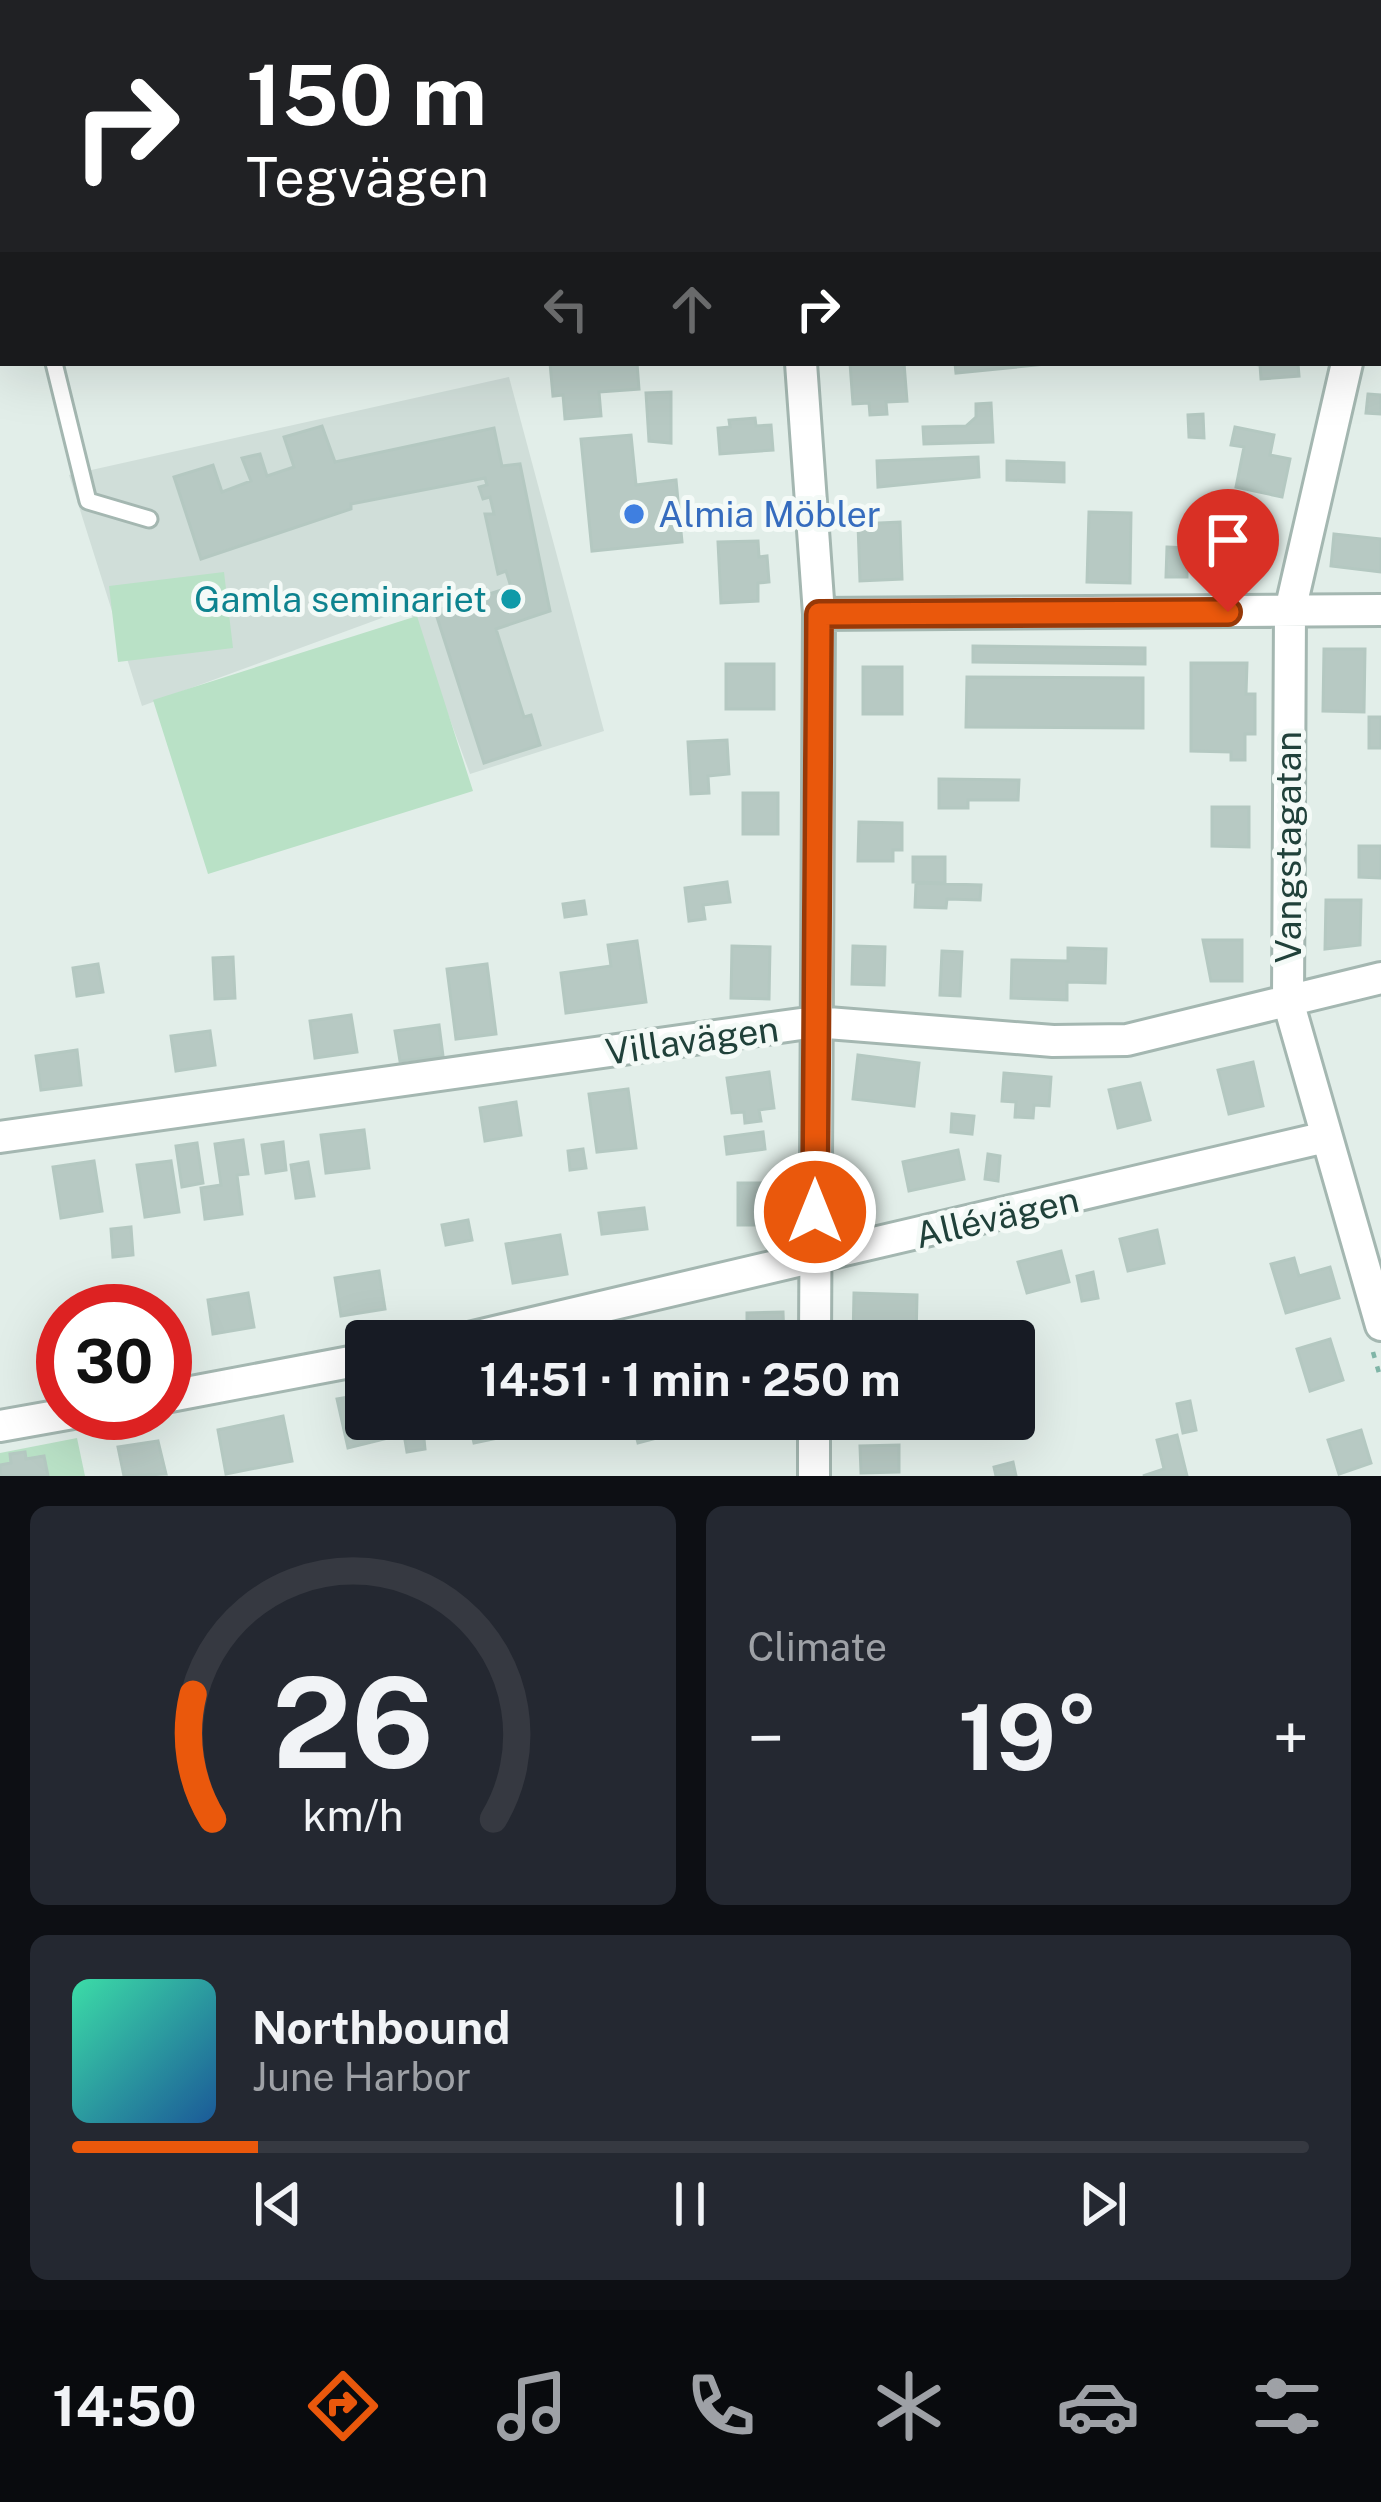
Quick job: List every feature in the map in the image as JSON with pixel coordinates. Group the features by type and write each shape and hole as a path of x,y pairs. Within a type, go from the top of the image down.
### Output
{"street":[{"path":"800,366 819,614 815,1320"},
{"name":"Vangstagatan","path":"1346,366 1290,611 1288,1001 1381,1325"},
{"path":"819,614 1381,610"},
{"name":"Villavägen","path":"0,1138 815,1022 1053,1041 1127,1040 1381,978"},
{"name":"Allévägen","path":"549,1320 1326,1137"},
{"path":"192,1392 345,1363"},
{"path":"0,1426 36,1420"},
{"path":"814,1440 814,1476"}],"lane":[{"path":"55,366 88,501 149,519"}],"shaded area":[{"path":"509,377 604,731 470,774 409,608 142,706 69,475"}],"green space":[{"path":"224,572 233,648 118,662 109,586"},
{"path":"417,616 473,791 208,874 153,700"},
{"path":"77,1440 85,1476 0,1476 0,1453"}],"building":[{"path":"550,366 637,366 639,389 599,392 601,416 565,419 563,395 553,396"},
{"path":"850,366 904,366 907,401 886,402 887,414 870,415 869,403 853,404"},
{"path":"955,366 1027,366 956,373"},
{"path":"1260,366 1298,366 1299,376 1261,379"},
{"path":"671,392 671,443 649,441 646,393"},
{"path":"1368,394 1381,395 1381,414 1366,413"},
{"path":"991,403 993,442 924,444 923,427 966,426 976,417 976,404"},
{"path":"1203,414 1204,438 1189,437 1188,415"},
{"path":"755,418 756,426 771,425 773,450 720,454 718,428 730,427 729,420"},
{"name":"Gamla seminariet","path":"322,426 335,462 494,428 502,466 520,464 550,611 496,629 524,717 531,715 540,745 484,763 435,611 511,587 506,571 498,574 485,514 494,514 490,497 483,499 479,487 487,485 485,478 351,504 351,509 201,559 174,477 213,465 222,492 251,481 242,458 260,454 267,476 294,467 284,437"},
{"path":"1235,427 1274,435 1270,455 1290,459 1282,497 1236,487 1244,447 1231,445"},
{"name":"Almia Möbler","path":"631,435 636,485 676,480 682,542 592,551 581,439"},
{"path":"978,457 979,477 878,487 877,461"},
{"path":"1007,461 1064,463 1064,482 1007,480"},
{"path":"1089,512 1131,513 1130,583 1087,582"},
{"path":"900,522 902,579 860,581 858,524"},
{"path":"1231,525 1264,534 1252,575 1219,565"},
{"path":"1334,534 1381,539 1381,572 1331,566"},
{"path":"758,541 759,557 767,556 769,582 758,583 758,601 721,603 718,542"},
{"path":"1167,547 1187,548 1187,577 1166,577"},
{"path":"973,646 1145,648 1145,664 973,662"},
{"path":"1324,649 1365,649 1364,712 1323,711"},
{"path":"1191,663 1247,663 1246,694 1255,694 1255,734 1245,734 1245,760 1231,760 1231,752 1191,751"},
{"path":"726,664 774,664 774,709 726,709"},
{"path":"863,667 902,667 902,714 863,714"},
{"path":"967,677 1143,678 1143,728 966,727"},
{"path":"1369,717 1381,717 1381,748 1369,748"},
{"path":"727,740 729,774 708,776 709,793 691,794 688,742"},
{"path":"939,779 1019,780 1018,800 968,800 968,808 939,808"},
{"path":"743,793 778,793 778,834 743,834"},
{"path":"1212,807 1249,807 1249,847 1212,846"},
{"path":"859,822 902,823 902,850 893,850 893,861 858,861"},
{"path":"1359,846 1381,846 1381,878 1359,877"},
{"path":"913,857 945,857 945,883 913,882"},
{"path":"727,882 730,902 703,905 705,919 689,921 685,888"},
{"path":"916,883 981,885 980,900 947,899 946,908 915,907"},
{"path":"1326,900 1361,900 1360,945 1325,949"},
{"path":"584,901 586,914 565,917 563,904"},
{"path":"1203,940 1242,940 1242,981 1211,981"},
{"path":"637,941 646,1002 566,1013 561,973 611,966 608,945"},
{"path":"732,946 770,947 769,999 731,998"},
{"path":"853,946 885,947 884,985 852,984"},
{"path":"1068,948 1106,949 1105,983 1067,982 1067,1000 1011,998 1012,960 1068,961"},
{"path":"942,951 962,952 960,996 940,995"},
{"path":"233,957 235,998 215,999 213,958"},
{"path":"98,964 103,992 77,996 73,968"},
{"path":"487,964 496,1034 456,1039 447,969"},
{"path":"351,1015 357,1052 315,1058 310,1021"},
{"path":"439,1025 443,1056 400,1061 395,1031"},
{"path":"210,1031 215,1065 176,1071 171,1036"},
{"path":"77,1050 81,1085 41,1090 36,1056"},
{"path":"858,1055 919,1063 914,1106 853,1099"},
{"path":"1253,1062 1263,1106 1229,1114 1218,1070"},
{"path":"769,1072 774,1108 759,1110 761,1121 745,1123 744,1112 732,1113 727,1078"},
{"path":"1004,1073 1051,1077 1049,1106 1034,1105 1033,1118 1015,1117 1016,1102 1002,1101"},
{"path":"1140,1083 1150,1120 1118,1128 1109,1090"},
{"path":"628,1089 636,1148 597,1152 589,1094"},
{"path":"516,1102 521,1135 485,1141 480,1108"},
{"path":"952,1114 974,1116 972,1134 951,1132"},
{"path":"364,1130 369,1168 326,1173 321,1135"},
{"path":"763,1132 765,1149 727,1154 725,1137"},
{"path":"243,1140 248,1174 237,1175 242,1214 205,1219 201,1188 221,1185 215,1144"},
{"path":"283,1142 286,1170 266,1173 262,1145"},
{"path":"197,1143 203,1183 182,1187 176,1146"},
{"path":"583,1149 586,1168 570,1170 568,1151"},
{"path":"958,1150 964,1179 909,1191 903,1162"},
{"path":"988,1154 1000,1156 998,1181 985,1179"},
{"path":"94,1161 102,1211 61,1218 53,1167"},
{"path":"171,1161 179,1212 145,1217 137,1165"},
{"path":"308,1162 314,1196 296,1198 291,1165"},
{"path":"738,1183 778,1183 778,1225 738,1225"},
{"path":"644,1208 647,1229 602,1234 599,1213"},
{"path":"468,1220 472,1240 446,1245 442,1225"},
{"path":"131,1227 133,1255 113,1257 111,1229"},
{"path":"1157,1230 1164,1263 1128,1271 1120,1239"},
{"path":"560,1235 567,1274 513,1283 506,1244"},
{"path":"1061,1251 1069,1282 1027,1293 1018,1262"},
{"path":"1294,1258 1299,1276 1330,1267 1339,1298 1286,1313 1271,1264"},
{"path":"379,1271 385,1309 341,1316 335,1278"},
{"path":"1093,1272 1098,1298 1082,1301 1077,1276"},
{"path":"248,1293 254,1327 213,1334 208,1300"},
{"path":"854,1293 917,1295 916,1320 853,1320"},
{"path":"783,1312 783,1320 747,1320 747,1313"},
{"path":"1330,1339 1343,1380 1310,1391 1297,1349"},
{"path":"345,1398 345,1435 337,1399"},
{"path":"1190,1401 1196,1430 1183,1433 1177,1404"},
{"path":"283,1416 292,1461 226,1474 218,1430"},
{"path":"1361,1430 1371,1463 1339,1474 1328,1440"},
{"path":"1177,1435 1187,1476 1143,1476 1164,1469 1157,1440"},
{"path":"346,1440 380,1440 348,1448"},
{"path":"405,1440 424,1440 425,1449 407,1452"},
{"path":"158,1441 166,1474 124,1476 118,1447"},
{"path":"899,1445 899,1472 861,1473 860,1446"},
{"path":"25,1452 26,1459 44,1456 48,1476 0,1476 0,1465 11,1463 10,1454"},
{"path":"1013,1462 1016,1476 996,1476 994,1467"}],"place":[{"name":"Almia Möbler","path":"634,514"},
{"name":"Gamla seminariet","path":"511,599"}],"route":[{"path":"815,1212 819,614 1228,612"}]}
